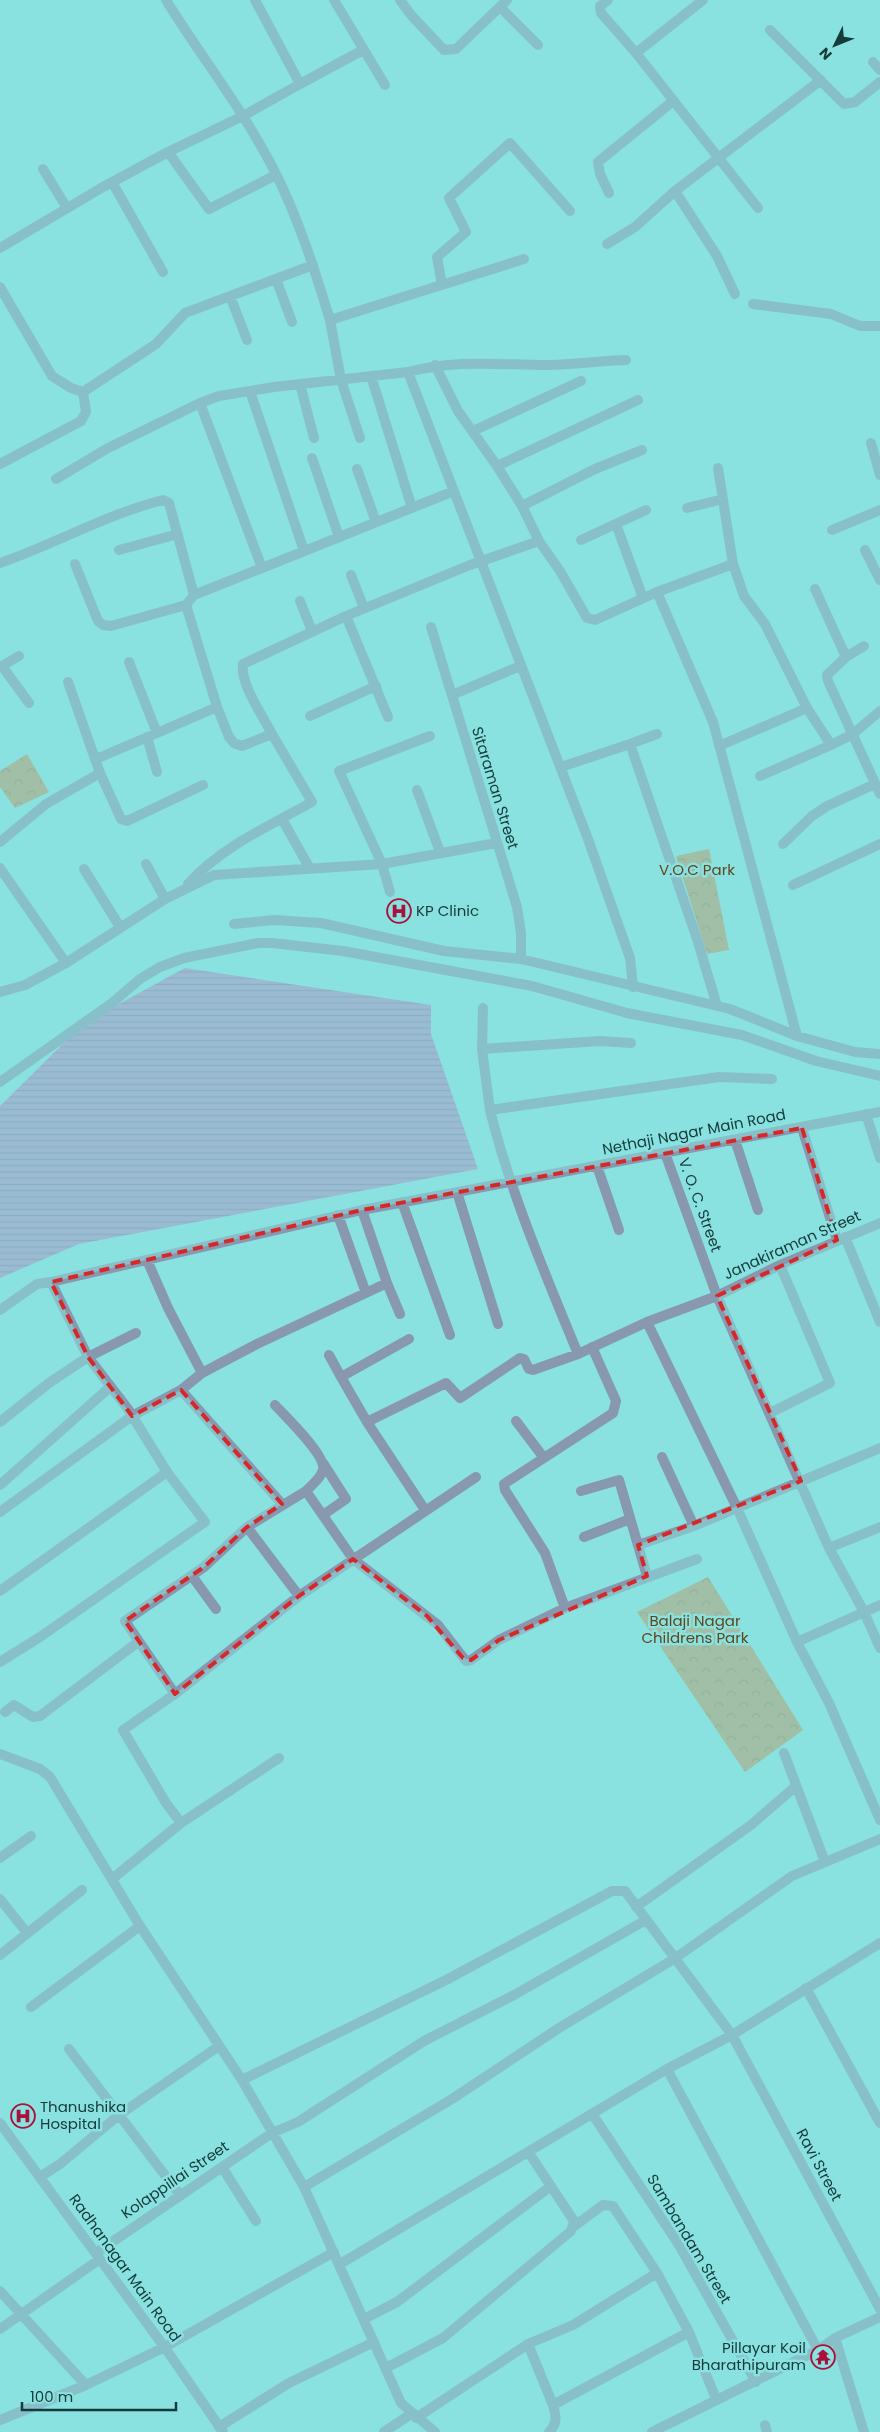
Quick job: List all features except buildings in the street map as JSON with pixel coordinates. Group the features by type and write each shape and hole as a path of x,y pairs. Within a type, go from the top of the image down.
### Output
{"street":[{"path":"166,0 244,116 276,175 313,264 330,320 341,380 360,438"},
{"path":"255,0 300,84"},
{"path":"334,0 385,85"},
{"path":"400,0 411,15 444,50 456,49 504,4 538,45"},
{"path":"608,0 600,6 601,13 636,53 672,102 720,157 758,208"},
{"path":"636,53 703,0"},
{"path":"770,30 844,104 855,102 880,82"},
{"path":"0,248 112,182 168,152 244,116 363,50"},
{"path":"607,244 635,227 675,191 821,80"},
{"path":"609,193 600,174 598,162 672,102"},
{"path":"442,285 437,257 466,232 450,198 510,143 570,211"},
{"path":"168,152 209,209 276,175"},
{"path":"43,169 67,208"},
{"path":"112,182 163,272"},
{"path":"675,191 717,256 735,294"},
{"path":"330,320 524,259"},
{"path":"83,392 156,344 185,313 313,264"},
{"path":"276,279 292,322"},
{"path":"0,287 52,376 71,388 83,392"},
{"path":"230,296 247,340"},
{"path":"754,304 831,314 860,326 880,326"},
{"path":"56,479 108,448 200,403 219,396 300,384 408,372 435,365 477,362 550,365 626,360"},
{"path":"435,365 458,411 497,466 522,506 539,541 560,571 587,618 596,620 657,592 734,564"},
{"path":"408,372 482,561 520,666 561,767 630,958 633,987"},
{"path":"371,376 412,508"},
{"path":"473,431 581,381"},
{"path":"300,384 314,438"},
{"path":"250,391 304,552"},
{"path":"0,464 81,421 86,412 83,392"},
{"path":"497,466 638,400"},
{"path":"200,403 262,568"},
{"path":"871,442 880,475"},
{"path":"522,506 595,469 642,450"},
{"path":"312,458 339,537"},
{"path":"718,468 734,564 744,596 765,624 807,708 831,746"},
{"path":"357,469 376,522"},
{"path":"75,564 98,622 111,626 186,605 194,595 454,491"},
{"path":"687,508 723,499"},
{"path":"0,563 38,550 67,536 163,500 169,503 194,595"},
{"path":"581,540 646,510"},
{"path":"832,530 880,510"},
{"path":"616,524 643,598"},
{"path":"119,550 178,534"},
{"path":"185,887 222,852 312,802 272,734 246,684 242,671 243,664 364,608 482,561 539,541"},
{"path":"865,550 880,580"},
{"path":"351,575 364,608"},
{"path":"815,589 846,657"},
{"path":"657,592 713,722 796,1036"},
{"path":"300,601 312,631"},
{"path":"186,605 217,707 229,737 238,746 242,746 272,734"},
{"path":"346,616 388,717"},
{"name":"Sitaraman Street","path":"431,627 518,914 522,939 521,959"},
{"path":"864,646 846,657 827,675 880,794"},
{"path":"18,656 1,667 29,704"},
{"path":"129,662 152,735 157,772"},
{"path":"452,695 520,666"},
{"path":"68,682 100,773 121,819 127,821 203,785"},
{"path":"310,716 376,686"},
{"path":"96,759 217,707"},
{"path":"719,746 807,708"},
{"path":"760,776 831,746 853,734 880,711"},
{"path":"561,767 657,734"},
{"path":"390,892 382,864 339,771 430,736"},
{"path":"630,744 695,933 717,1006"},
{"path":"0,842 46,804 100,773"},
{"path":"783,844 820,811 875,784"},
{"path":"417,790 440,852"},
{"path":"282,819 309,867"},
{"path":"1,990 25,985 66,963 185,887 214,875 309,867 382,864 496,843"},
{"path":"793,885 880,844"},
{"path":"146,864 165,899"},
{"path":"0,868 66,963"},
{"path":"84,869 120,927"},
{"path":"234,924 274,920 321,923 444,951 521,959 717,1006 796,1036 855,1052 880,1054"},
{"path":"0,1082 112,1003 140,979 160,967 184,958 258,943 343,951 532,986 627,1013 742,1035 816,1060 880,1076"},
{"path":"483,1008 482,1049 490,1110 497,1138 550,1286 578,1354"},
{"path":"482,1049 600,1042 631,1043"},
{"path":"490,1110 719,1077 772,1079"},
{"name":"Nethaji Nagar Main Road","path":"0,1310 37,1284 338,1215 880,1112"},
{"path":"866,1114 880,1158"},
{"path":"802,1128 841,1239 880,1322"},
{"path":"735,1140 758,1210"},
{"name":"V. O. C. Street","path":"665,1153 717,1296 801,1481 829,1548 864,1612 880,1648"},
{"path":"597,1166 620,1230"},
{"path":"457,1192 498,1324"},
{"path":"402,1202 450,1335"},
{"path":"362,1210 387,1283 400,1314"},
{"path":"338,1215 366,1292"},
{"name":"Janakiraman Street","path":"367,1422 444,1384 450,1384 460,1398 520,1358 524,1359 530,1370 578,1354 647,1322 717,1296 780,1265 880,1223"},
{"path":"147,1260 168,1308 202,1373"},
{"path":"770,1413 830,1383 780,1265"},
{"path":"0,1662 40,1637 205,1522 167,1472 132,1416 88,1357 51,1282"},
{"path":"0,1512 132,1416 181,1390 202,1373 257,1344 387,1283"},
{"path":"647,1322 736,1508 797,1642 829,1703 880,1820"},
{"path":"0,1422 48,1383 88,1357 136,1333"},
{"path":"341,1377 409,1339"},
{"path":"565,1608 545,1553 504,1487 507,1481 614,1413 616,1402 592,1347"},
{"path":"329,1356 367,1422 425,1510"},
{"path":"0,1485 110,1387"},
{"path":"181,1390 282,1504"},
{"path":"275,1405 314,1448 346,1499 323,1515"},
{"path":"516,1420 544,1458"},
{"path":"638,1545 694,1526 880,1448"},
{"path":"662,1457 694,1526"},
{"path":"175,1694 125,1624 126,1619 204,1567 247,1527 306,1491 324,1469 323,1463"},
{"path":"0,1591 167,1472"},
{"path":"181,1823 166,1803 123,1730 175,1694 299,1596 476,1476"},
{"path":"582,1491 619,1480 647,1576"},
{"path":"306,1491 352,1559 438,1625 466,1660 472,1660 499,1640 565,1608 697,1559"},
{"path":"584,1537 630,1519"},
{"path":"247,1527 299,1596"},
{"path":"829,1548 880,1527"},
{"path":"192,1576 216,1609"},
{"path":"797,1642 880,1605"},
{"path":"2,1713 14,1705 33,1717 40,1716 138,1642"},
{"path":"0,1754 40,1769 50,1777 140,1926 242,2080 304,2187 340,2264 398,2398 414,2416 434,2432"},
{"path":"784,1754 825,1862"},
{"path":"112,1879 181,1823 279,1758"},
{"path":"636,1908 751,1825 796,1786"},
{"path":"0,1858 31,1836"},
{"path":"304,2187 452,2099 559,2028 674,1959 792,1876 880,1839"},
{"path":"0,1955 82,1890"},
{"name":"Ravi Street","path":"242,2080 446,1980 612,1891 625,1891 732,2035 880,2309"},
{"path":"0,1899 27,1933"},
{"name":"Kolappillai Street","path":"0,2329 180,2196 272,2133 298,2122 424,2042 514,1995 646,1920"},
{"path":"31,2006 140,1926"},
{"path":"340,2264 593,2115 667,2069 732,2035 880,1943"},
{"path":"806,1988 880,2123"},
{"path":"40,2177 60,2164 119,2115 219,2046"},
{"path":"69,2049 180,2196"},
{"path":"667,2069 818,2350"},
{"name":"Sambandam Street","path":"593,2115 679,2245 756,2382"},
{"name":"Radhanagar Main Road","path":"0,2123 165,2347 221,2430"},
{"path":"529,2153 572,2218 573,2227"},
{"path":"222,2167 256,2222"},
{"path":"364,2319 397,2302 551,2186"},
{"path":"386,2368 443,2338 573,2227 603,2205 613,2206 657,2273 689,2332 716,2399"},
{"path":"0,2420 86,2385 165,2347 334,2252"},
{"path":"384,2432 414,2416 528,2344 573,2325 657,2273"},
{"path":"0,2291 86,2385"},
{"path":"652,2432 716,2399 756,2382 818,2350 835,2338 880,2317"},
{"path":"553,2405 689,2332"},
{"path":"835,2338 864,2432"},
{"path":"221,2430 289,2383 374,2342"},
{"path":"528,2344 557,2418 556,2424 549,2432"}],"highlighted area":[{"path":"802,1128 837,1240 717,1296 801,1481 638,1545 647,1576 499,1640 471,1660 463,1658 427,1616 353,1559 299,1596 175,1694 125,1621 204,1567 247,1527 282,1504 181,1390 132,1416 88,1357 51,1282 362,1210"}],"green space":[{"path":"27,754 49,792 15,808 0,787 0,771"},
{"name":"V.O.C Park","path":"709,849 729,950 707,954 676,856"},
{"name":"Balaji Nagar Childrens Park","path":"708,1577 803,1730 745,1772 637,1612"}],"shaded area":[{"path":"185,968 431,1005 431,1034 478,1169 79,1244 0,1278 0,1106 84,1023"}],"place":[{"name":"KP Clinic","path":"399,911"},
{"name":"Thanushika Hospital","path":"23,2116"},
{"name":"Pillayar Koil Bharathipuram","path":"823,2357"}]}
